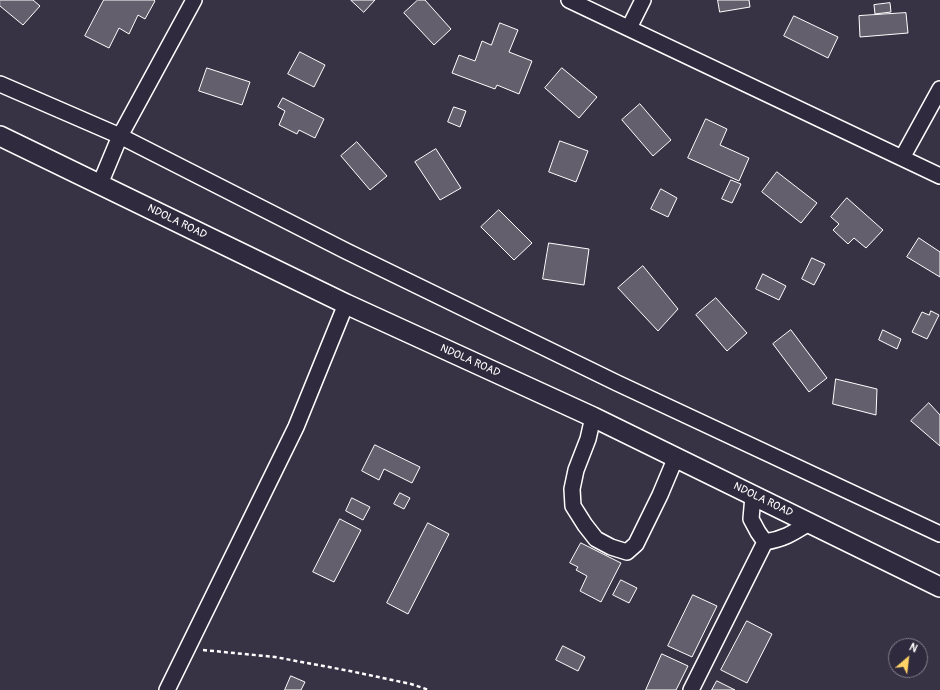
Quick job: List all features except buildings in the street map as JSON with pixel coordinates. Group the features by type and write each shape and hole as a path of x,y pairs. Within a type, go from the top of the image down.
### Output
{"main road":[{"name":"NDOLA ROAD","path":"0,136 346,304 593,417 940,587"}],"street":[{"path":"100,184 120,136 194,0"},
{"path":"570,0 940,176"},
{"path":"629,28 643,0"},
{"path":"0,84 120,136 346,251 610,379 940,534"},
{"path":"902,158 940,89"},
{"path":"167,690 296,427 346,304"},
{"path":"593,417 588,439 576,470 572,489 573,506 596,539 610,547 626,552 636,544 676,458"},
{"path":"753,496 751,519 765,542"},
{"path":"765,542 775,541 788,536 809,523"},
{"path":"691,690 765,542"}],"path":[{"path":"187,649 275,657 411,684 429,690"}]}
